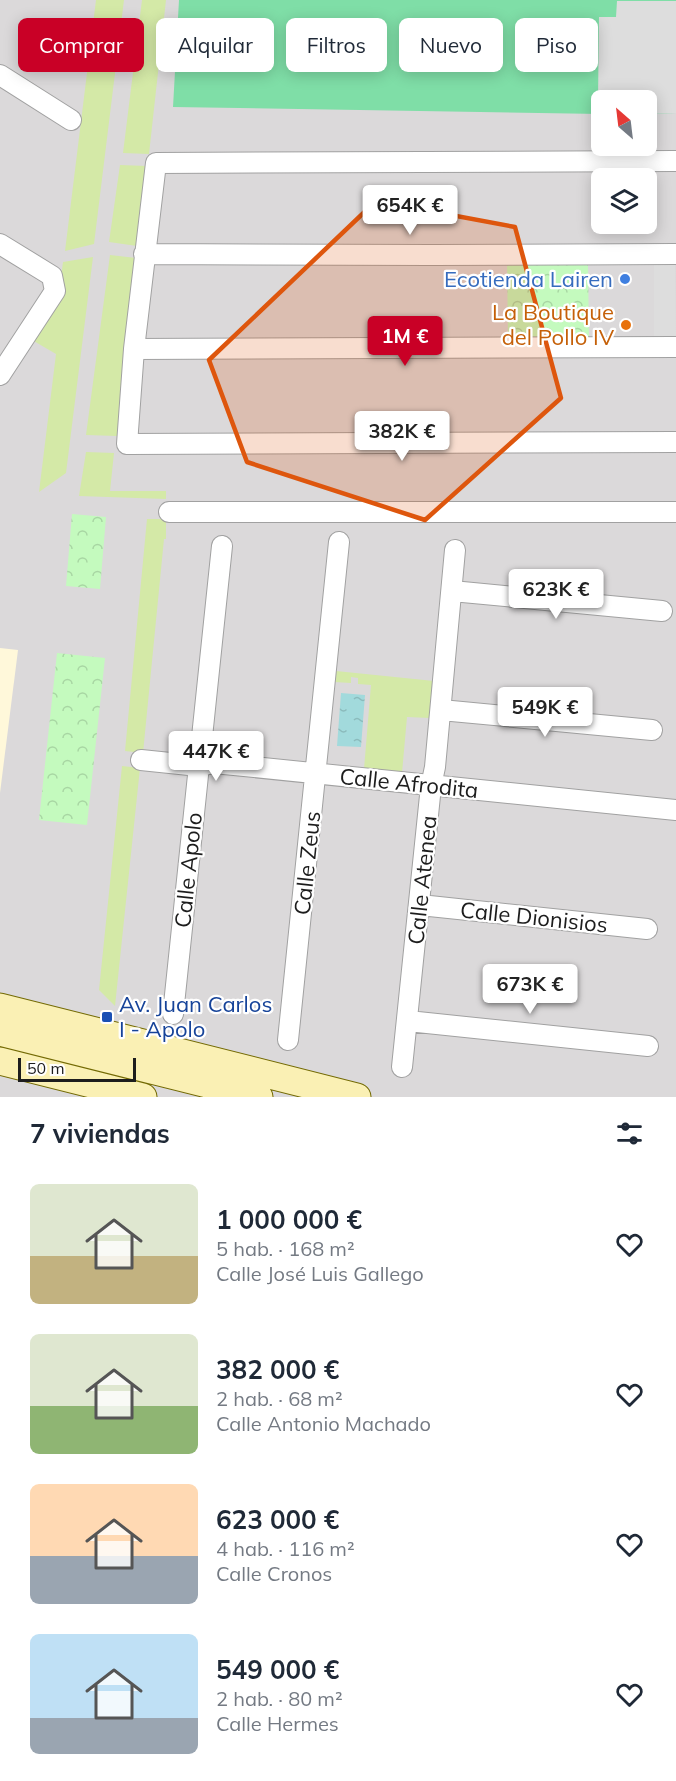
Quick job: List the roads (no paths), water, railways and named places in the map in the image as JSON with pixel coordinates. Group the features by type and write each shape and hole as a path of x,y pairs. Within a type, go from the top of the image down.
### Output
{"main road":[{"path":"0,1006 357,1097"},
{"path":"0,1032 259,1097"},
{"path":"0,1062 142,1097"}],"street":[{"path":"0,75 70,120"},
{"path":"676,161 156,163 134,349 127,444 676,442"},
{"path":"0,244 52,276 55,291 0,375"},
{"path":"144,254 676,254"},
{"path":"134,349 676,347"},
{"path":"169,512 676,512"},
{"name":"Calle Zeus","path":"288,1040 339,542"},
{"name":"Calle Apolo","path":"173,1014 222,546"},
{"name":"Calle Atenea","path":"402,1066 441,710 455,550"},
{"path":"452,591 662,612"},
{"path":"441,710 652,730"},
{"name":"Calle Afrodita","path":"141,760 199,766 214,763 676,810"},
{"name":"Calle Dionisios","path":"420,905 647,929"},
{"path":"408,1021 648,1046"}],"water":[{"path":"341,693 365,695 361,747 337,746"}],"place":[{"name":"Ecotienda Lairen","path":"625,279"},
{"name":"La Boutique del Pollo IV","path":"626,325"},
{"name":"Av. Juan Carlos I - Apolo","path":"107,1017"}]}
